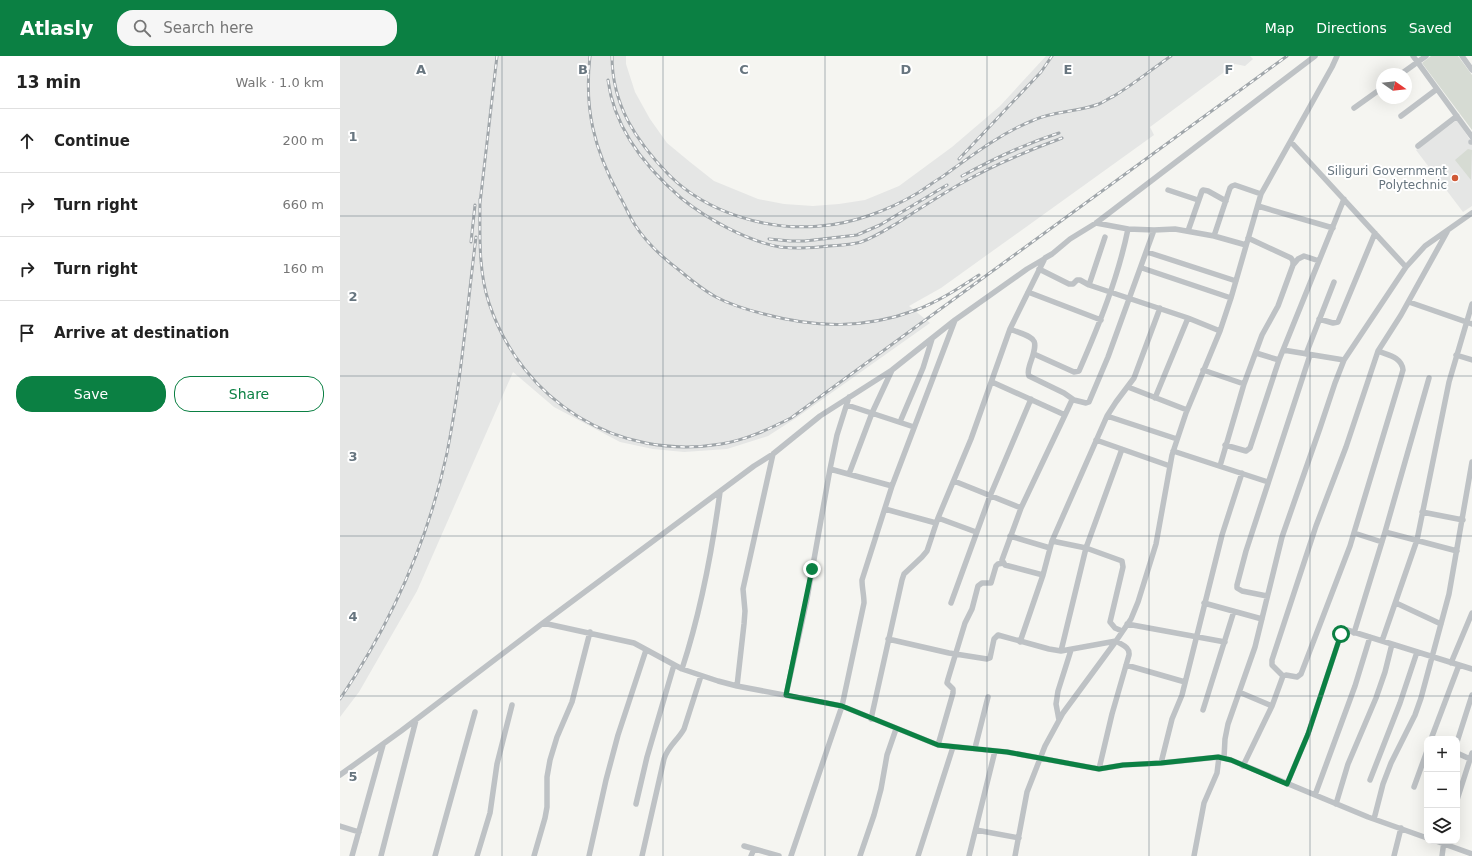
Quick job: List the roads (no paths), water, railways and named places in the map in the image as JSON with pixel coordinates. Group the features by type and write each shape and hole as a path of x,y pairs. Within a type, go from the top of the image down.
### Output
{"street":[{"path":"340,775 383,745 543,622 754,466 773,454 820,416 892,370 955,320 1027,269 1052,254 1070,239 1096,223 1315,56"},
{"path":"1015,856 1027,792 1045,746 1059,720 1127,624 1138,602 1156,544 1173,451 1187,410 1232,298 1261,194 1337,56"},
{"path":"1413,56 1457,116 1472,141"},
{"path":"1409,68 1426,56"},
{"path":"1462,56 1471,66"},
{"path":"1401,116 1437,89"},
{"path":"1354,108 1376,92"},
{"path":"1418,146 1457,116"},
{"path":"1291,142 1406,267"},
{"path":"1214,236 1232,186 1261,194"},
{"path":"1168,190 1198,200"},
{"path":"1188,231 1202,191 1206,190 1226,200"},
{"path":"1225,445 1246,451 1250,448 1279,360 1344,199"},
{"path":"1258,206 1333,228"},
{"path":"1194,856 1204,803 1217,773 1228,724 1255,647 1282,537 1344,360 1406,267 1425,246 1472,213"},
{"path":"1096,223 1128,229 1175,229 1214,236 1246,245"},
{"path":"1034,354 1077,372 1079,371 1101,320 1128,229"},
{"path":"1010,330 1029,337 1036,343 1028,371 1029,376 1064,393 1074,400 1086,403 1091,398 1108,357 1129,298 1142,268 1154,230"},
{"path":"1378,351 1398,360 1403,366 1403,370 1354,533 1301,674 1297,677 1286,675 1283,676 1272,665 1272,660 1316,526 1346,447 1378,351 1409,302 1448,230"},
{"path":"1319,319 1333,323 1338,322 1375,233"},
{"path":"1089,285 1105,237"},
{"path":"1248,238 1291,258 1293,265"},
{"path":"1147,252 1236,281"},
{"path":"1220,466 1244,384 1262,336 1278,306 1293,265 1298,259 1304,256 1319,261"},
{"path":"871,718 904,574 927,551 937,521 971,439 1010,330 1045,258"},
{"path":"1142,268 1232,298"},
{"path":"1039,269 1069,284 1073,284 1079,279 1089,285 1160,308 1220,331"},
{"path":"1267,596 1237,588 1246,551 1319,319 1334,282"},
{"path":"1028,292 1101,320"},
{"path":"1409,302 1469,323"},
{"path":"1382,641 1417,540 1449,382 1456,355 1469,323 1472,304"},
{"path":"1020,642 1052,541 1107,416 1134,378 1140,366 1160,308"},
{"path":"1154,398 1188,318"},
{"path":"791,856 842,706 864,603 862,580 892,486 955,320"},
{"path":"900,422 923,368 932,339"},
{"path":"1283,350 1344,360"},
{"path":"1256,353 1279,360"},
{"path":"1456,355 1472,360"},
{"path":"848,474 872,413 892,370"},
{"path":"1203,370 1244,384"},
{"path":"1354,633 1385,532 1429,378"},
{"path":"992,382 1065,415"},
{"path":"1128,387 1187,410"},
{"path":"786,695 807,599 830,469 849,397"},
{"path":"951,603 990,496 1032,399"},
{"path":"1002,563 1010,536 1021,508 1070,402 1074,400"},
{"path":"847,404 914,427"},
{"path":"1107,416 1177,439"},
{"path":"1096,440 1170,466"},
{"path":"1061,651 1086,548 1122,449"},
{"path":"1173,451 1268,482"},
{"path":"737,686 744,624 744,584 773,454"},
{"path":"1374,819 1385,777 1415,715 1421,698 1449,594 1472,462"},
{"path":"830,469 892,486"},
{"path":"1161,763 1173,714 1180,701 1222,536 1242,473"},
{"path":"954,481 1021,508"},
{"path":"682,669 701,602 715,532 720,492"},
{"path":"885,509 976,532"},
{"path":"1422,512 1463,520"},
{"path":"1385,532 1457,551"},
{"path":"1354,533 1382,542"},
{"path":"1010,536 1050,548"},
{"path":"1052,541 1086,548 1122,561 1123,567 1110,618 1112,625 1122,631"},
{"path":"938,745 953,692 953,689 948,683 965,623 972,609 978,586 982,583 991,583 996,566 1002,563 1042,575"},
{"path":"1204,603 1262,619"},
{"path":"1396,603 1441,624"},
{"path":"1203,710 1234,611"},
{"path":"1451,663 1472,613"},
{"path":"543,622 634,643 682,669 701,676 737,686 842,706 938,745 1007,752 1099,769 1123,765 1221,758 1231,760 1336,804 1424,837"},
{"path":"1127,624 1225,642"},
{"path":"1287,784 1308,734 1343,631 1347,630 1472,669"},
{"path":"534,856 545,818 547,777 550,760 557,737 572,702 590,632"},
{"path":"888,639 956,654 988,659 991,656 995,636 1000,635 1020,642 1061,651 1116,641 1129,650 1129,655 1112,714 1099,769"},
{"path":"1314,795 1355,686 1370,637"},
{"path":"1336,804 1348,764 1376,698 1385,672 1392,644"},
{"path":"589,856 618,735 646,650"},
{"path":"1059,720 1056,704 1058,691 1071,650"},
{"path":"1370,780 1400,703 1417,652"},
{"path":"1126,664 1185,682"},
{"path":"636,804 647,757 674,665"},
{"path":"1432,736 1458,665"},
{"path":"642,856 664,758 667,751 684,729 701,676"},
{"path":"1243,766 1272,706 1283,676"},
{"path":"1239,692 1272,706"},
{"path":"1459,736 1472,695"},
{"path":"975,748 988,697"},
{"path":"477,856 490,813 497,764 512,705"},
{"path":"435,856 475,712"},
{"path":"381,856 416,720"},
{"path":"860,856 874,815 881,789 887,756 896,729"},
{"path":"352,856 383,745"},
{"path":"918,856 953,747"},
{"path":"969,856 995,751"},
{"path":"1460,754 1471,756 1460,791"},
{"path":"1414,787 1424,759"},
{"path":"340,826 359,832"},
{"path":"1394,856 1401,828"},
{"path":"976,830 1019,838"},
{"path":"1442,856 1444,844"},
{"path":"1449,844 1472,854"},
{"path":"744,846 779,856"},
{"path":"751,856 754,849"}],"railway":[{"path":"480,203 497,56"},
{"path":"590,56 588,75 590,111 597,145 610,178 631,218 644,238 661,255 697,285 716,297 746,309 783,319 821,324 859,323 878,321 924,307 979,275"},
{"path":"612,56 616,90 628,121 646,149 669,175 701,200 739,217 759,222 800,227 832,225 882,211 919,192 1010,131 1042,117 1083,109 1101,103 1129,87 1171,56"},
{"path":"959,159 1041,72 1052,56"},
{"path":"480,199 481,265 485,290 489,303 504,338 525,369 550,396 579,417 611,433 646,443 683,447 721,444 748,437 791,418 1287,56"},
{"path":"608,80 611,98 624,130 644,160 668,186 691,206 715,221 754,240 780,247 811,248 861,242 899,222 944,193 985,171 1023,153 1062,138"},
{"path":"962,176 1009,152 1059,133"},
{"path":"769,239 805,241 857,235 880,225 947,185"},
{"path":"471,242 475,205"},
{"path":"340,699 358,671 391,612 418,550 439,486 452,426 476,237"}],"place":[{"name":"Siliguri Government Polytechnic","path":"1455,178"}]}
